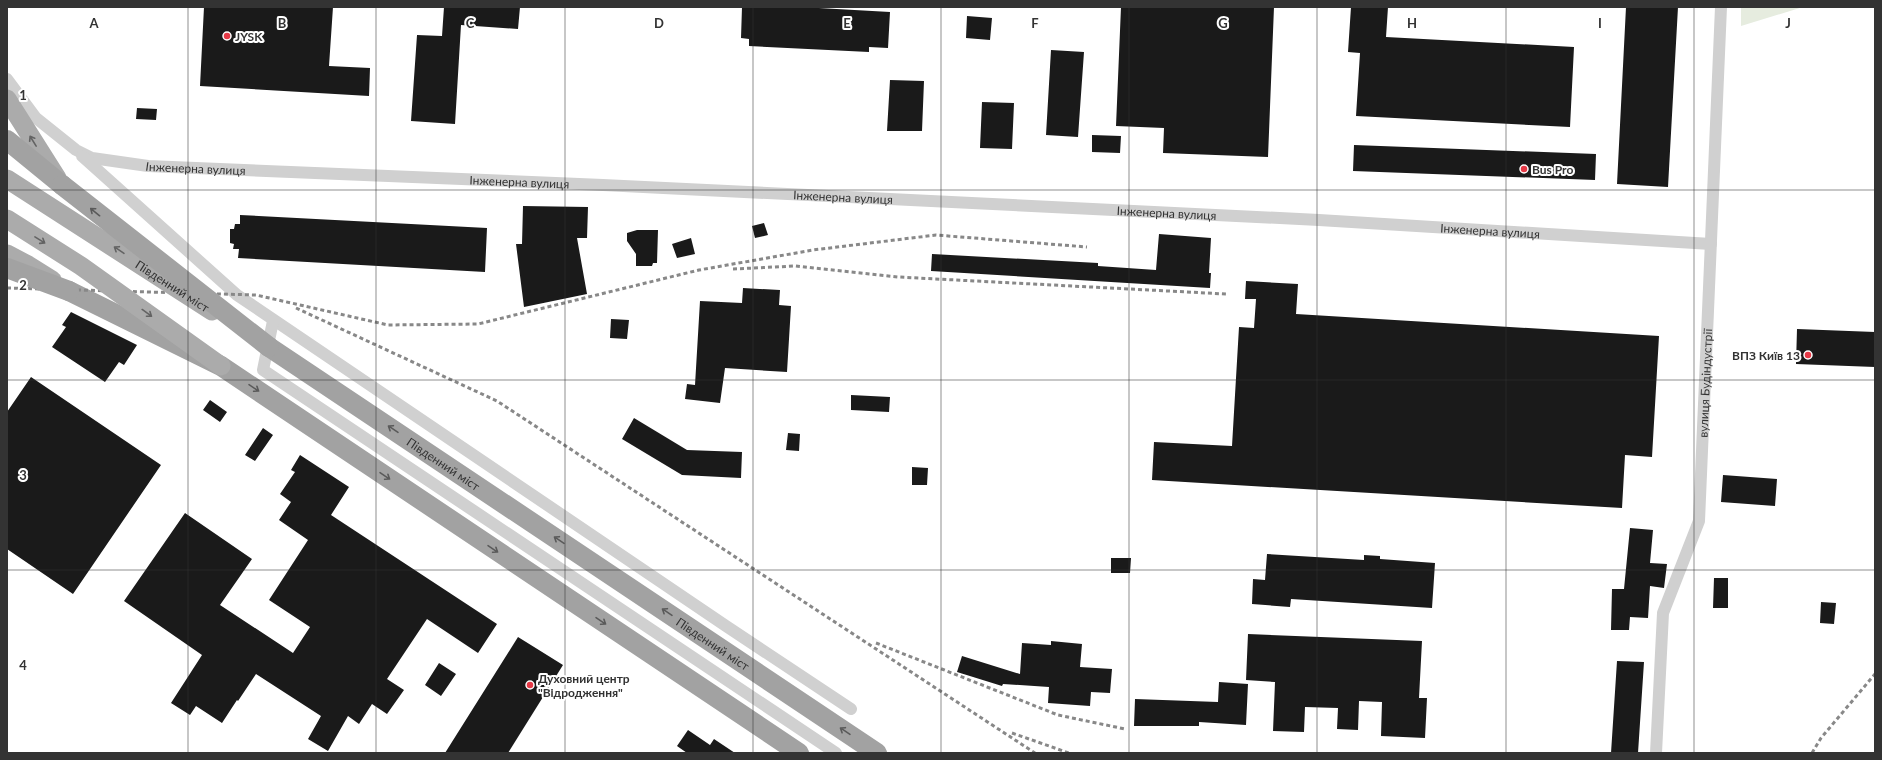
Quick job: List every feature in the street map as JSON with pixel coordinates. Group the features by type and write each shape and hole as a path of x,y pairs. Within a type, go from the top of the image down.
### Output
{"highway":[{"path":"7,140 62,185 270,347"},
{"path":"7,268 35,280 69,291 221,366 799,753"},
{"name":"Південний міст","path":"270,347 877,753"}],"main road":[{"path":"7,99 62,185"},
{"name":"Південний міст","path":"7,179 185,295 270,347"},
{"path":"7,219 81,266 221,366"},
{"path":"7,254 28,264 69,291"}],"street":[{"name":"вулиця Будіндустрії","path":"1656,753 1663,613 1699,521 1721,7"},
{"name":"Інженерна вулиця","path":"7,79 36,118 76,150 92,158 114,162 174,168 603,185 1296,219 1711,244"},
{"path":"76,150 237,295 713,618 851,708"},
{"path":"274,321 263,370 836,753"}],"shaded area":[{"path":"1741,7 1803,7 1741,26"}],"building":[{"path":"204,7 333,7 329,66 370,68 369,96 200,86"},
{"path":"444,7 520,7 518,29 461,25 455,124 411,121 417,35 442,36"},
{"path":"742,7 801,7 890,12 888,48 869,47 869,52 749,46 749,39 741,38"},
{"path":"1121,7 1274,7 1268,157 1163,153 1164,128 1116,126"},
{"path":"1351,7 1388,7 1386,37 1574,47 1570,127 1356,116 1360,53 1348,52"},
{"path":"1626,7 1678,7 1668,187 1617,184"},
{"path":"967,16 992,18 990,40 966,38"},
{"path":"1051,50 1084,52 1078,137 1046,135"},
{"path":"890,80 924,81 922,131 887,131"},
{"path":"982,102 1014,103 1012,149 980,148"},
{"path":"137,108 157,109 156,120 136,119"},
{"path":"1092,135 1121,136 1120,153 1092,152"},
{"path":"1354,145 1596,154 1595,180 1353,171"},
{"path":"523,206 588,207 587,238 577,238 587,294 524,307 516,244 522,244"},
{"path":"240,215 487,228 485,272 238,258 239,249 233,249 234,244 230,243 230,229 234,229 235,224 240,224"},
{"path":"764,223 768,235 755,238 752,226"},
{"path":"637,230 658,230 657,263 653,263 652,266 636,266 636,254 627,241 627,233"},
{"path":"1159,234 1211,238 1209,273 1211,273 1210,288 931,271 932,254 1098,263 1098,266 1156,270"},
{"path":"691,238 695,254 677,258 672,244"},
{"path":"1246,281 1298,284 1296,314 1659,336 1652,457 1625,455 1622,508 1152,480 1154,442 1232,446 1239,327 1254,328 1256,299 1245,299"},
{"path":"743,288 780,290 779,305 791,306 787,372 725,368 720,403 685,399 687,384 695,385 700,301 742,303"},
{"path":"71,312 137,345 124,365 119,362 105,382 52,347 66,327 62,325"},
{"path":"611,319 629,320 627,339 610,338"},
{"path":"1797,329 1875,332 1875,367 1796,364"},
{"path":"31,377 161,465 73,594 7,549 7,412"},
{"path":"851,395 890,397 889,412 851,410"},
{"path":"210,400 227,412 220,422 203,410"},
{"path":"634,418 687,450 742,452 741,478 682,475 622,439"},
{"path":"263,428 273,435 255,461 245,455"},
{"path":"788,433 800,434 799,451 786,450"},
{"path":"300,455 349,487 331,515 497,624 478,653 427,619 387,679 404,690 387,714 372,704 359,724 348,716 328,751 308,739 321,716 256,674 222,723 196,706 190,715 171,703 202,655 124,601 185,513 252,559 220,605 293,653 310,627 269,600 308,540 279,520 291,502 280,494 295,472 291,470"},
{"path":"912,467 928,468 927,485 912,485"},
{"path":"1723,475 1777,479 1775,506 1721,502"},
{"path":"1630,528 1653,530 1650,563 1667,564 1664,588 1650,586 1648,618 1630,617 1629,630 1611,630 1612,589 1624,589"},
{"path":"1267,554 1364,560 1364,555 1380,556 1380,559 1435,563 1432,608 1291,599 1290,607 1252,604 1253,579 1265,580"},
{"path":"1111,558 1131,558 1130,573 1111,573"},
{"path":"1714,578 1728,578 1728,608 1713,608"},
{"path":"1821,602 1836,603 1834,624 1820,623"},
{"path":"1248,634 1422,641 1419,698 1427,698 1425,738 1381,736 1382,702 1359,701 1358,730 1337,729 1338,708 1305,707 1304,732 1273,731 1275,682 1246,680"},
{"path":"518,637 563,665 508,753 445,753"},
{"path":"1051,641 1082,644 1080,667 1112,669 1110,693 1091,692 1090,706 1048,703 1049,687 1003,684 1002,686 957,672 962,656 1020,674 1022,643 1051,645"},
{"path":"1617,661 1644,662 1638,753 1611,753"},
{"path":"439,663 456,674 441,696 425,685"},
{"path":"1219,682 1248,684 1246,725 1199,722 1199,726 1134,726 1135,699 1218,702"},
{"path":"688,730 710,745 714,739 735,753 687,753 677,746"}],"railway":[{"path":"7,288 256,295 388,325 478,324 699,270 813,250 936,235 1087,247"},
{"path":"733,269 795,266 898,277 1226,294"},
{"path":"296,308 497,401 1035,753"},
{"path":"876,643 1058,715 1125,729"},
{"path":"1812,753 1821,738 1875,674"},
{"path":"1012,733 1069,753"}],"place":[{"name":"JYSK","path":"227,36"},
{"name":"Bus Pro","path":"1524,169"},
{"name":"ВПЗ Київ 13","path":"1808,355"},
{"name":"Духовний центр \"Відродження\"","path":"530,685"}]}
